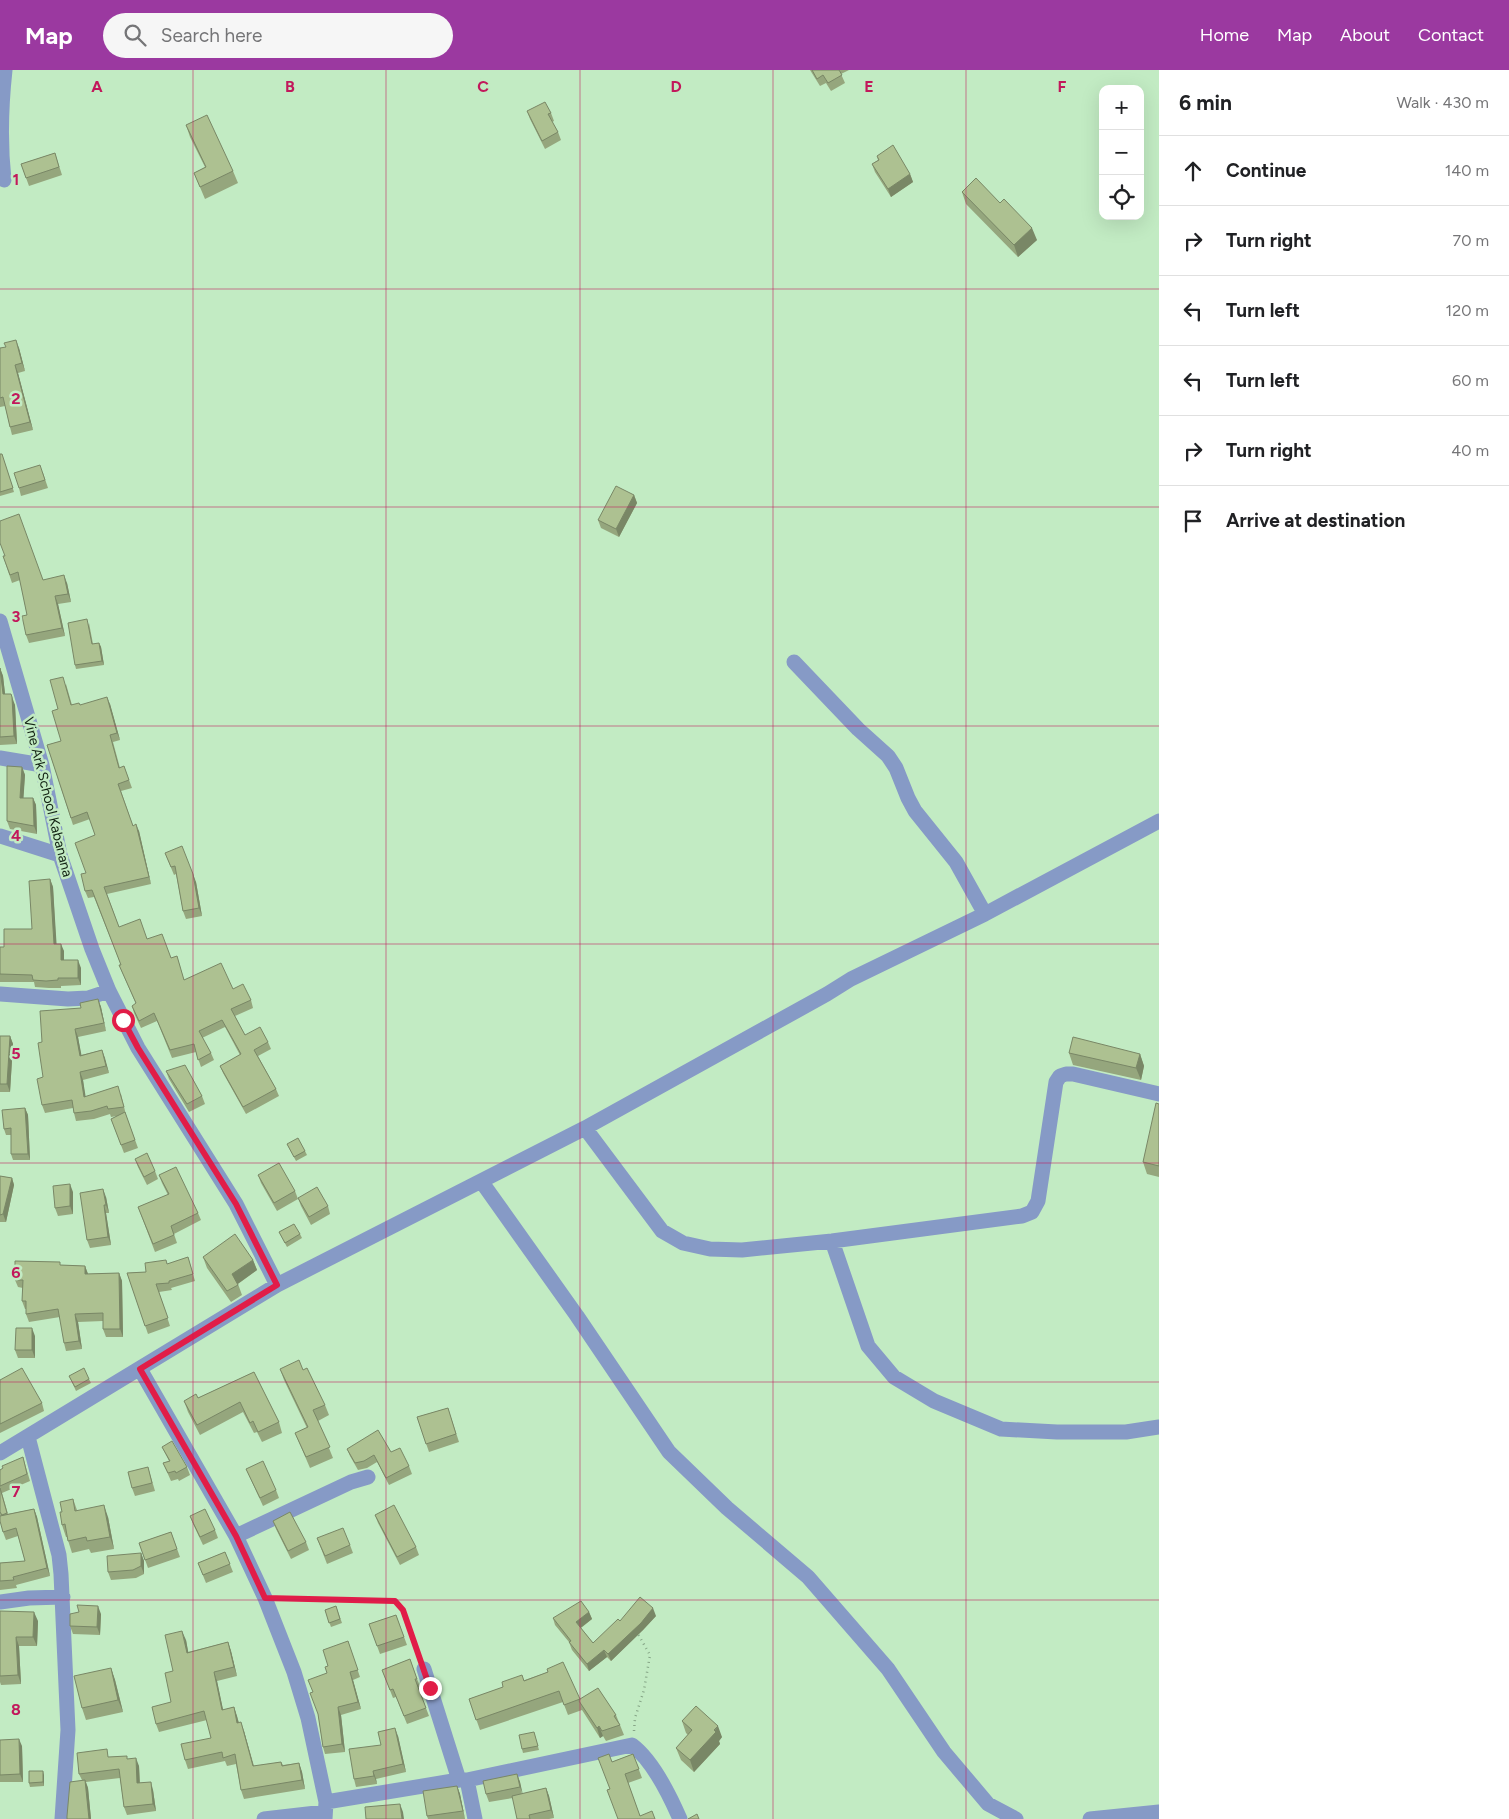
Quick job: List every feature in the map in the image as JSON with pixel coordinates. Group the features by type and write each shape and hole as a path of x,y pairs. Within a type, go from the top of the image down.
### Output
{"street":[{"path":"4,180 1,162 1,108 5,70"},
{"name":"Vine Ark School Kabanana","path":"0,621 42,765 60,855 92,949 109,991 138,1048 236,1204 277,1285"},
{"path":"794,662 858,729 888,756 896,768 915,810 956,862 985,914"},
{"path":"0,758 42,765"},
{"path":"0,1454 277,1285 585,1128 851,979 985,914 1159,820"},
{"path":"0,836 60,855"},
{"path":"0,994 68,999 88,998 109,991"},
{"path":"585,1128 662,1231 683,1243 710,1249 742,1250 832,1241 1022,1216 1032,1212 1038,1201 1056,1082 1060,1076 1074,1074 1159,1094"},
{"path":"481,1181 577,1316 669,1452 726,1508 808,1577 888,1669 944,1752 988,1804 1016,1819"},
{"path":"832,1241 868,1346 894,1377 934,1401 1001,1429 1057,1432 1126,1432 1159,1428"},
{"path":"140,1369 236,1536 265,1598 294,1672 308,1718 325,1811"},
{"path":"28,1437 59,1555 63,1597 68,1730 62,1819"},
{"path":"236,1536 351,1482 368,1477"},
{"path":"0,1602 29,1598 63,1597"},
{"path":"424,1669 475,1819"},
{"path":"264,1819 325,1811 632,1745 640,1750 658,1777 680,1819"},
{"path":"1090,1819 1159,1812"}],"path":[{"path":"265,1598 395,1601 403,1610 424,1669"},
{"path":"632,1745 635,1718 644,1690 650,1655 640,1635 634,1630"}],"building":[{"path":"812,70 839,70 842,75 828,83 823,75 817,79"},
{"path":"545,102 551,113 548,114 558,132 542,141 527,111"},
{"path":"207,115 233,171 200,187 194,173 206,167 186,125"},
{"path":"893,145 910,174 888,189 872,164 879,160 877,156"},
{"path":"55,153 59,167 26,178 21,164"},
{"path":"976,178 1000,203 1004,199 1032,228 1014,245 962,192"},
{"path":"16,340 22,363 15,365 30,422 10,427 3,397 0,398 0,348 6,347 4,343"},
{"path":"0,454 2,454 13,488 0,492"},
{"path":"40,465 45,480 19,488 14,473"},
{"path":"616,486 634,495 616,529 598,520"},
{"path":"19,514 43,580 64,575 68,594 55,596 62,628 26,635 22,616 27,615 18,572 10,575 0,543 0,521"},
{"path":"87,619 92,644 99,643 102,661 75,665 68,623"},
{"path":"0,668 3,694 11,694 12,697 14,736 0,737"},
{"path":"63,677 71,705 79,703 80,705 107,697 117,733 110,735 119,768 124,766 129,780 118,784 133,826 136,824 149,877 104,887 119,927 140,919 147,939 162,934 171,958 177,956 184,980 221,963 233,989 243,984 251,1000 231,1009 245,1035 260,1027 268,1042 254,1050 276,1089 243,1107 220,1066 241,1054 222,1020 199,1031 211,1053 198,1060 194,1044 170,1050 154,1013 139,1021 132,1006 136,1003 119,965 121,965 92,890 85,891 81,874 86,873 75,843 95,835 87,812 71,818 47,745 61,741 52,711 58,709 50,680"},
{"path":"7,766 22,767 20,798 33,798 34,826 7,821"},
{"path":"182,846 193,874 199,908 183,911 175,866 171,867 165,853"},
{"path":"50,879 54,944 61,944 61,960 78,960 78,978 58,978 58,980 46,981 33,980 32,975 0,974 0,947 4,947 4,929 32,929 29,881"},
{"path":"98,999 104,1023 75,1029 80,1056 102,1050 106,1066 80,1072 84,1097 118,1086 124,1107 108,1109 107,1106 91,1111 74,1113 72,1100 42,1105 37,1079 43,1077 38,1043 42,1042 40,1011 81,1008 80,1003"},
{"path":"0,1036 10,1036 7,1084 0,1084"},
{"path":"1073,1037 1140,1054 1136,1068 1069,1053"},
{"path":"185,1065 202,1096 187,1104 166,1071"},
{"path":"1156,1103 1159,1104 1159,1166 1143,1162"},
{"path":"25,1108 28,1154 11,1154 11,1128 4,1129 2,1110"},
{"path":"125,1112 135,1140 121,1145 111,1119"},
{"path":"298,1138 305,1151 294,1157 287,1144"},
{"path":"147,1153 155,1171 144,1177 135,1159"},
{"path":"279,1163 295,1191 274,1203 258,1175"},
{"path":"176,1167 198,1213 171,1226 174,1235 153,1244 138,1207 169,1194 159,1175"},
{"path":"0,1176 12,1178 3,1214 0,1215"},
{"path":"70,1184 70,1206 55,1208 53,1186"},
{"path":"317,1187 328,1206 309,1217 298,1198"},
{"path":"103,1189 108,1237 87,1240 80,1193"},
{"path":"294,1224 300,1234 285,1243 279,1232"},
{"path":"235,1234 253,1260 232,1274 238,1285 227,1291 203,1257"},
{"path":"188,1257 193,1274 169,1281 169,1283 156,1284 168,1318 145,1326 127,1273 146,1272 145,1263 166,1260 167,1264"},
{"path":"15,1261 60,1262 60,1265 85,1266 85,1274 119,1273 120,1329 103,1329 103,1313 75,1314 79,1341 64,1343 58,1309 26,1314 26,1301 22,1301 23,1280 15,1280"},
{"path":"16,1328 32,1328 32,1350 15,1350"},
{"path":"299,1360 303,1370 307,1368 325,1405 313,1410 330,1447 306,1457 295,1433 308,1427 280,1369"},
{"path":"22,1368 42,1403 0,1424 0,1380"},
{"path":"84,1368 89,1379 75,1387 69,1376"},
{"path":"254,1372 279,1422 258,1432 253,1421 250,1423 240,1402 197,1425 184,1401 196,1394 198,1398"},
{"path":"448,1408 456,1434 426,1444 417,1417"},
{"path":"378,1430 391,1452 400,1448 409,1466 386,1478 374,1455 364,1461 355,1463 347,1449"},
{"path":"172,1441 187,1467 176,1473 175,1471 168,1473 163,1463 170,1461 162,1447"},
{"path":"23,1457 27,1474 0,1486 0,1470 3,1468 2,1466"},
{"path":"263,1461 276,1490 260,1498 246,1469"},
{"path":"148,1467 152,1483 132,1488 128,1472"},
{"path":"0,1488 7,1513 2,1515 0,1512"},
{"path":"73,1499 75,1511 104,1505 110,1537 87,1541 86,1537 68,1541 65,1524 62,1525 60,1502"},
{"path":"394,1505 416,1547 397,1557 375,1515"},
{"path":"34,1509 47,1568 13,1577 14,1580 0,1581 0,1563 25,1561 16,1528 3,1532 0,1516"},
{"path":"205,1509 215,1530 200,1537 190,1516"},
{"path":"290,1512 306,1542 288,1551 273,1521"},
{"path":"343,1528 350,1545 325,1556 317,1538"},
{"path":"171,1532 177,1549 145,1560 139,1543"},
{"path":"225,1552 230,1564 203,1575 198,1563"},
{"path":"141,1553 141,1566 133,1570 108,1572 107,1556"},
{"path":"640,1597 653,1608 641,1623 608,1654 604,1650 587,1664 553,1618 581,1601 589,1612 576,1622 593,1643 618,1619 620,1621"},
{"path":"77,1605 98,1606 97,1627 70,1626 70,1614 79,1612"},
{"path":"336,1606 340,1619 329,1623 325,1610"},
{"path":"0,1611 34,1612 33,1637 16,1637 18,1675 0,1676"},
{"path":"396,1615 404,1637 377,1646 369,1624"},
{"path":"182,1631 187,1653 228,1642 234,1667 214,1672 222,1710 234,1707 237,1723 241,1722 253,1766 281,1762 282,1766 299,1763 302,1780 241,1790 235,1754 223,1758 222,1752 185,1760 181,1744 211,1738 204,1711 156,1724 152,1707 171,1702 165,1673 173,1671 165,1635"},
{"path":"348,1641 358,1670 350,1672 358,1702 338,1707 342,1744 323,1747 318,1714 310,1693 313,1692 308,1680 327,1673 325,1667 328,1666 323,1650"},
{"path":"410,1659 426,1708 404,1716 393,1689 390,1690 382,1670"},
{"path":"563,1662 580,1699 564,1705 559,1691 476,1720 469,1699 503,1687 502,1682 522,1675 524,1681 548,1672 547,1669"},
{"path":"111,1668 118,1700 82,1708 74,1676"},
{"path":"598,1688 616,1715 614,1716 620,1725 602,1731 599,1726 597,1728 579,1701"},
{"path":"696,1706 718,1726 714,1730 716,1732 690,1760 676,1748 692,1730 682,1721"},
{"path":"395,1728 403,1764 373,1771 374,1776 354,1779 349,1749 381,1745 378,1732"},
{"path":"534,1732 538,1746 522,1749 519,1735"},
{"path":"19,1739 20,1774 0,1775 0,1740"},
{"path":"107,1749 108,1757 127,1756 127,1759 136,1758 137,1783 151,1782 153,1804 124,1807 119,1769 79,1774 77,1753"},
{"path":"609,1754 612,1762 633,1754 639,1769 625,1774 640,1816 652,1811 655,1819 618,1819 607,1790 610,1789 598,1758"},
{"path":"29,1771 43,1771 43,1782 29,1783"},
{"path":"517,1774 520,1787 486,1794 483,1781"},
{"path":"85,1780 89,1819 67,1819 70,1782"},
{"path":"457,1786 463,1811 427,1816 423,1791"},
{"path":"546,1788 551,1810 529,1815 530,1819 517,1819 512,1796"},
{"path":"400,1804 402,1819 366,1819 365,1807"},
{"path":"697,1814 699,1819 688,1819"}],"route":[{"path":"123,1020 138,1048 236,1204 277,1285 140,1369 236,1536 265,1598 395,1601 403,1610 430,1688"}]}
